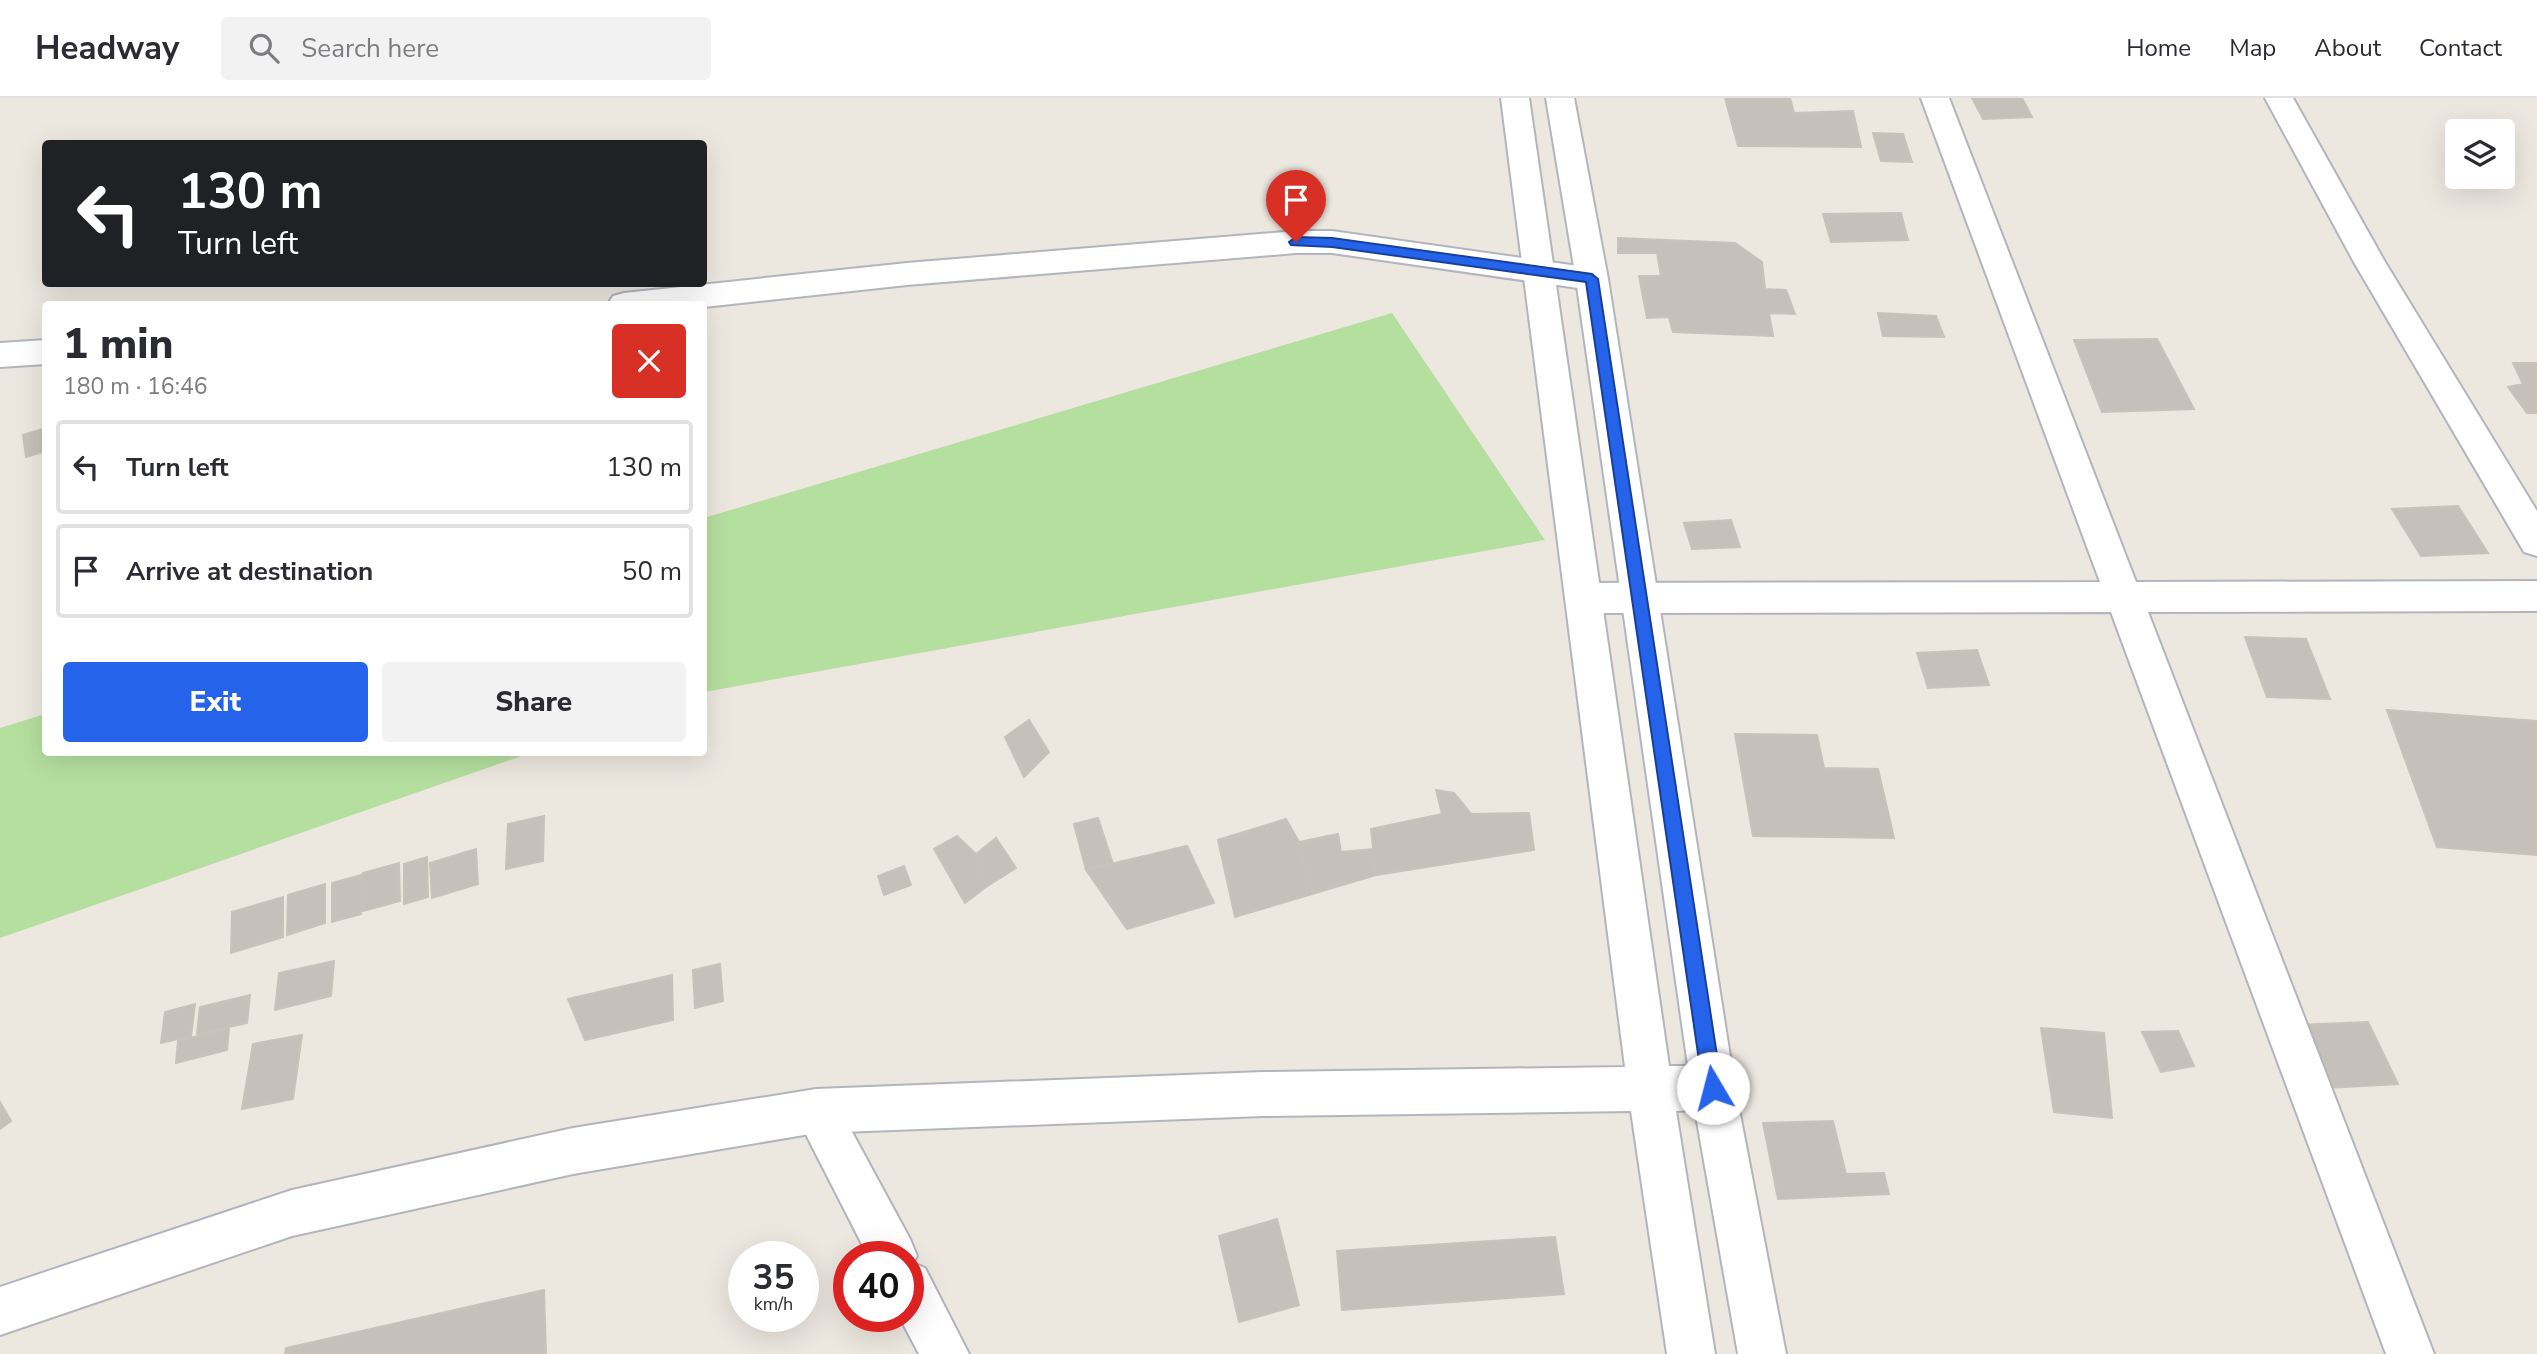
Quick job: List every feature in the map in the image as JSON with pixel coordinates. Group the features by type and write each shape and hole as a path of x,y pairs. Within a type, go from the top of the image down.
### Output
{"street":[{"path":"1515,98 1650,1087 1691,1354"},
{"path":"1560,98 1592,279 1713,1088 1762,1354"},
{"path":"1935,98 2410,1354"},
{"path":"2279,98 2371,264 2537,542"},
{"path":"652,301 907,274 1296,242 1332,242 1592,279"},
{"path":"0,355 42,352"},
{"path":"1583,598 2537,596"},
{"path":"0,1311 292,1213 573,1151 816,1111 1263,1094 1713,1088"},
{"path":"816,1111 885,1241"},
{"path":"924,1315 945,1354"}],"green space":[{"path":"1392,313 1545,540 707,691 707,517"},
{"path":"42,715 42,756 521,756 0,938 0,728"}],"building":[{"path":"1725,98 1790,98 1794,113 1853,111 1861,147 1738,146"},
{"path":"1972,98 2022,98 2032,117 1983,119"},
{"path":"1873,133 1903,134 1912,162 1881,161"},
{"path":"1901,213 1908,240 1831,242 1823,214"},
{"path":"1618,238 1735,243 1762,262 1765,289 1786,290 1795,314 1769,313 1773,336 1673,332 1669,317 1647,318 1639,276 1661,276 1657,253 1618,253"},
{"path":"1878,313 1936,316 1944,337 1883,336"},
{"path":"2157,339 2194,409 2102,412 2074,340"},
{"path":"2513,363 2537,363 2537,413 2527,413 2508,387 2523,384"},
{"path":"42,429 42,452 26,457 23,435"},
{"path":"2458,506 2488,553 2421,556 2392,509"},
{"path":"1731,520 1740,547 1692,549 1684,523"},
{"path":"2245,637 2306,639 2330,699 2267,697"},
{"path":"1977,650 1989,685 1928,688 1917,653"},
{"path":"2387,710 2537,721 2537,855 2437,847"},
{"path":"1029,720 1049,752 1024,777 1005,737"},
{"path":"1735,734 1817,735 1824,768 1878,769 1894,838 1753,836"},
{"path":"1436,790 1454,793 1471,814 1529,813 1534,850 1376,875 1371,829 1442,814"},
{"path":"544,816 543,861 506,869 508,824"},
{"path":"1098,818 1113,864 1086,870 1074,824"},
{"path":"1286,819 1299,842 1312,894 1235,917 1218,840"},
{"path":"1338,834 1341,852 1373,849 1376,875 1312,894 1299,842"},
{"path":"957,836 976,854 986,887 965,903 934,849"},
{"path":"996,838 1016,868 986,887 976,854"},
{"path":"1187,846 1214,903 1127,929 1086,870"},
{"path":"476,849 478,884 432,898 430,863"},
{"path":"427,857 428,897 404,904 404,864"},
{"path":"399,863 400,901 363,911 363,873"},
{"path":"904,866 911,885 884,895 878,876"},
{"path":"361,875 361,914 332,922 332,883"},
{"path":"325,884 325,923 287,935 288,895"},
{"path":"283,897 283,937 231,953 232,912"},
{"path":"334,961 331,996 275,1010 279,973"},
{"path":"720,964 723,1001 695,1008 693,970"},
{"path":"672,975 673,1020 585,1040 568,999"},
{"path":"250,995 247,1023 197,1034 200,1007"},
{"path":"195,1004 191,1036 161,1043 165,1012"},
{"path":"2368,1022 2398,1084 2326,1088 2298,1025"},
{"path":"229,1028 227,1050 176,1063 178,1041"},
{"path":"2041,1028 2104,1033 2112,1118 2054,1112"},
{"path":"2178,1031 2194,1066 2161,1072 2142,1032"},
{"path":"302,1035 293,1099 242,1109 253,1044"},
{"path":"0,1102 11,1121 0,1129"},
{"path":"1833,1121 1846,1174 1884,1173 1889,1194 1778,1199 1763,1123"},
{"path":"1277,1219 1299,1305 1239,1322 1219,1236"},
{"path":"1555,1237 1564,1294 1342,1310 1337,1251"},
{"path":"544,1290 546,1354 285,1354 286,1348"}],"route":[{"path":"1296,242 1332,242 1592,279 1713,1088"}]}
